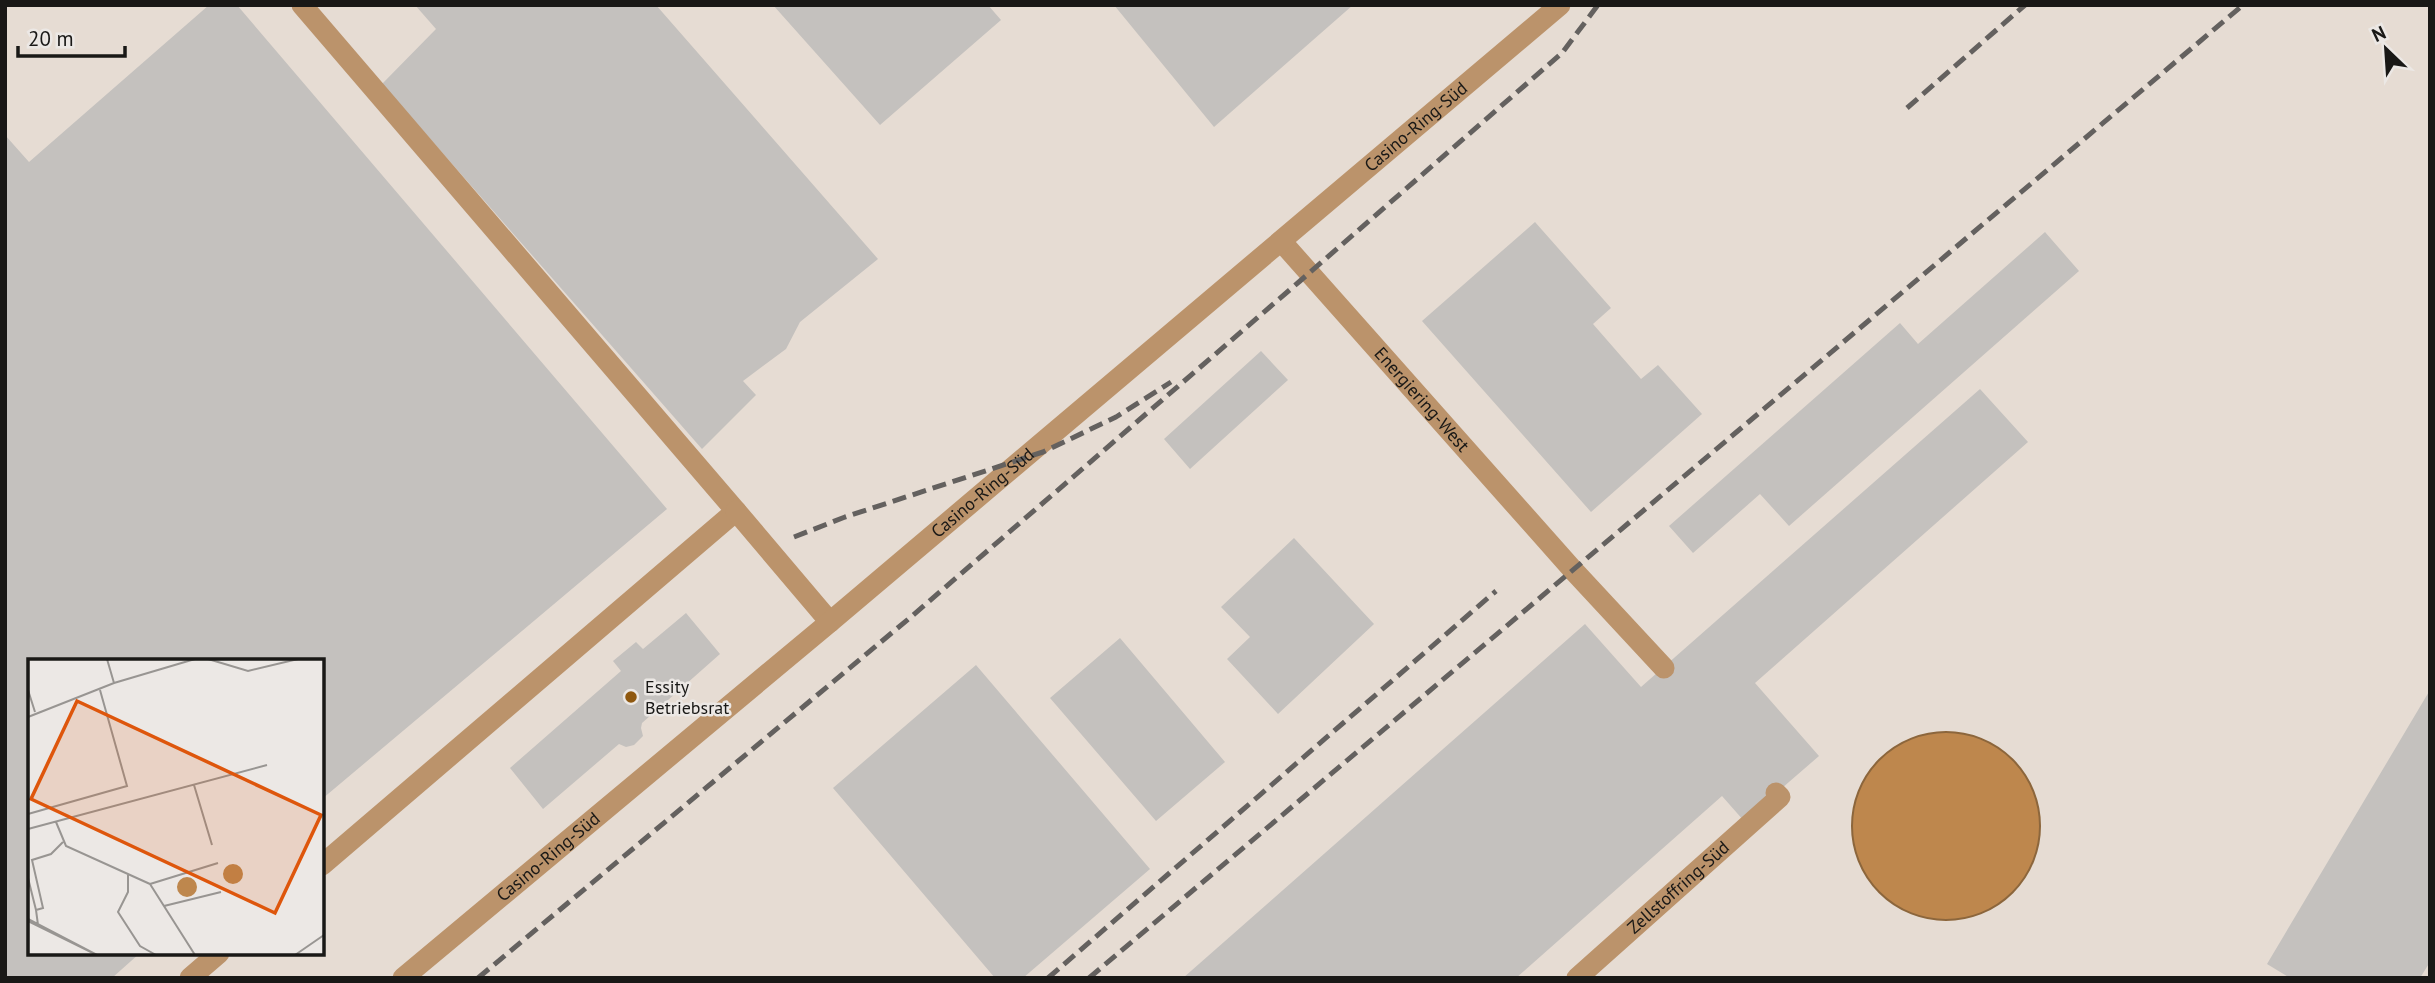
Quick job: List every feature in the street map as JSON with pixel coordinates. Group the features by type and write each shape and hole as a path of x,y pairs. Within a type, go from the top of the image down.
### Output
{"lane":[{"path":"302,5 830,622"},
{"name":"Casino-Ring-Süd","path":"403,978 830,622 1560,5"},
{"name":"Energiering-West","path":"1281,241 1563,559 1664,668"},
{"path":"324,863 736,511"},
{"name":"Zellstoffring-Süd","path":"1577,978 1778,795"},
{"path":"190,978 217,955"}],"shaded area":[{"path":"5,5 2430,5 2430,978 5,978"},
{"path":"1946,732 1982,739 2012,760 2033,790 2040,826 2033,862 2012,892 1982,913 1946,920 1910,913 1880,892 1859,862 1852,826 1859,790 1880,760 1910,739"}],"building":[{"path":"209,5 237,5 667,509 324,797 324,659 28,659 28,955 138,955 112,978 5,978 5,135 29,162"},
{"path":"415,5 656,5 878,259 800,322 786,349 743,381 756,395 702,449 382,84 436,29"},
{"path":"773,5 988,5 1001,20 880,125"},
{"path":"1114,5 1353,5 1214,127"},
{"path":"1535,222 1611,308 1593,324 1641,379 1658,365 1702,414 1591,512 1422,321"},
{"path":"2045,232 2079,271 1789,526 1760,494 1693,553 1669,526 1900,323 1918,344"},
{"path":"1261,351 1288,380 1190,469 1164,439"},
{"path":"1980,389 2028,442 1755,683 1819,756 1744,821 1722,796 1516,978 1183,978 1585,624 1641,687"},
{"path":"1294,538 1374,624 1278,714 1227,659 1250,637 1221,607"},
{"name":"Essity Betriebsrat","path":"686,613 720,654 642,723 643,736 634,745 626,747 619,744 543,809 510,768 621,671 613,661 636,642 643,649"},
{"path":"1120,638 1225,762 1156,821 1050,698"},
{"path":"976,665 1150,869 1023,978 995,978 833,788"},
{"path":"2430,690 2430,962 2420,978 2290,978 2267,964"}],"railway":[{"path":"478,978 912,616 1300,281 1562,53 1598,5"},
{"path":"1907,108 2025,5"},
{"path":"1089,978 2243,5"},
{"path":"794,537 845,517 1043,452 1116,417 1171,382"},
{"path":"1048,978 1496,591"}],"place":[{"name":"Essity Betriebsrat","path":"631,697"}]}
